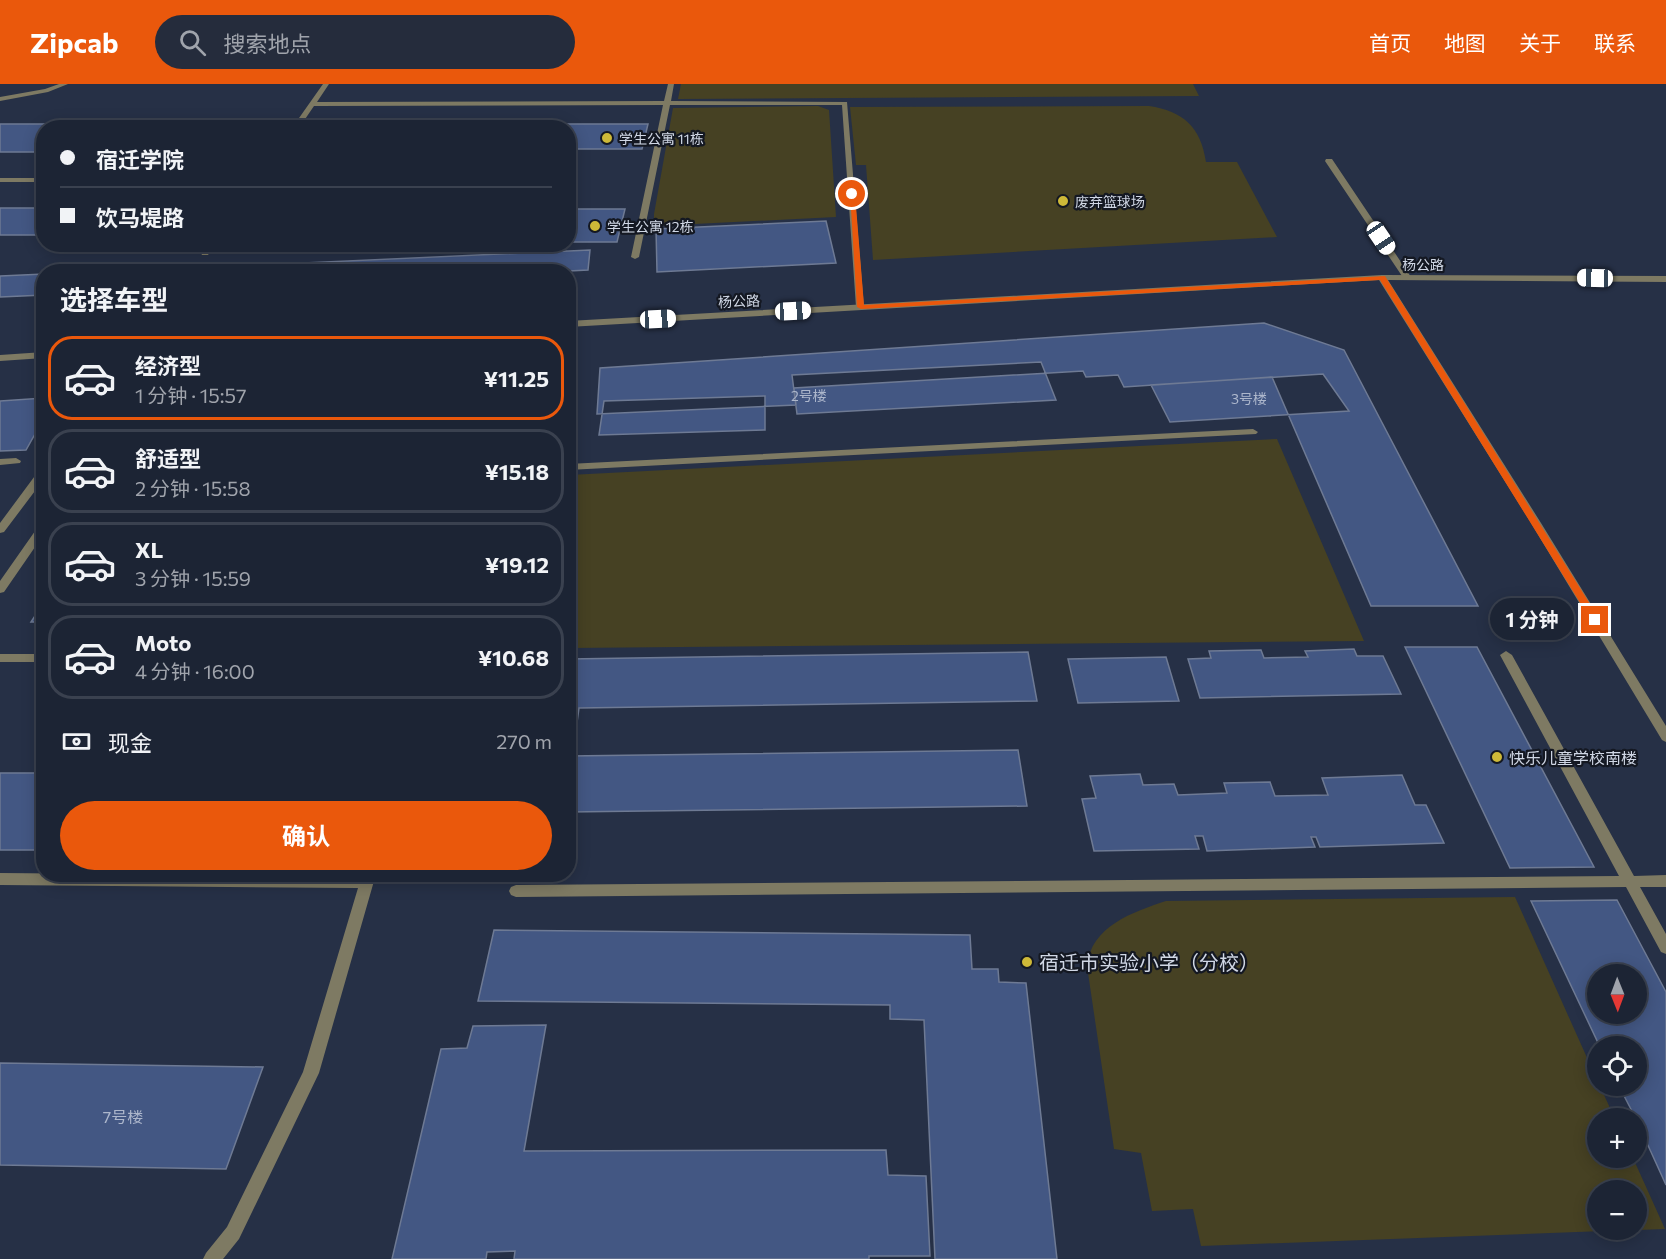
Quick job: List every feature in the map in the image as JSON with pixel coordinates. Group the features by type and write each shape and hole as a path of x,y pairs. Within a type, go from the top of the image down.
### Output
{"street":[{"path":"0,99 45,91 65,84"},
{"path":"300,120 326,84"},
{"path":"635,257 671,84"},
{"path":"311,104 845,104 861,307"},
{"path":"1329,161 1407,277"},
{"path":"0,180 36,180"},
{"path":"1382,278 1536,523 1666,737"},
{"name":"杨公路","path":"576,324 1382,278 1666,279"},
{"path":"0,358 36,356"},
{"path":"576,467 1253,432"},
{"path":"0,462 16,461"},
{"path":"0,530 36,482"},
{"path":"0,588 36,537"},
{"path":"1506,655 1666,948"},
{"path":"0,658 36,658"},
{"path":"0,879 36,879"},
{"path":"516,891 1666,881"},
{"path":"212,1259 233,1233 311,1073 367,882"}],"shaded area":[{"path":"681,84 1193,84 1199,96 678,99"},
{"path":"818,106 829,110 836,217 654,226 654,214 673,108"},
{"name":"废弃篮球场","path":"1149,106 1172,112 1188,123 1200,139 1206,162 1237,162 1277,237 873,260 866,165 856,165 850,107"},
{"path":"1277,439 1364,641 576,648 576,475"},
{"path":"1515,897 1587,1058 1587,1096 1605,1096 1610,1108 1587,1108 1587,1168 1638,1168 1643,1180 1587,1180 1587,1232 1201,1246 1193,1209 1152,1211 1141,1153 1114,1149 1087,966 1090,952 1105,931 1140,910 1166,901"},
{"path":"1647,1189 1665,1229 1647,1230"}],"building":[{"path":"0,124 36,124 36,152 0,152"},
{"name":"学生公寓 11栋","path":"576,124 648,124 642,149 576,149"},
{"path":"0,208 36,208 36,235 0,235"},
{"name":"学生公寓 12栋","path":"576,209 625,209 617,242 576,242"},
{"path":"826,221 836,263 657,272 656,229"},
{"path":"590,250 588,270 576,271 576,264 280,264 576,252"},
{"path":"36,274 36,295 0,297 0,276"},
{"path":"1264,323 1344,350 1478,606 1371,606 1272,377 1124,387 1118,375 1086,377 1083,371 794,388 796,405 597,414 600,368"},
{"path":"1041,362 1056,400 797,414 792,375"},
{"path":"1323,374 1349,411 1170,422 1151,385"},
{"path":"765,396 765,430 599,435 604,401"},
{"path":"36,399 36,432 26,450 0,451 0,401"},
{"name":"快乐儿童学校南楼","path":"1405,647 1477,647 1594,867 1510,868"},
{"path":"1354,649 1357,656 1383,656 1401,694 1200,698 1188,659 1211,658 1209,651 1261,650 1264,658 1308,657 1305,651"},
{"path":"1028,652 1037,701 579,708 576,730 576,659"},
{"path":"1166,657 1179,701 1078,703 1068,659"},
{"path":"1018,750 1027,806 576,812 576,756"},
{"path":"0,773 36,773 36,850 0,850"},
{"path":"1140,774 1143,785 1174,784 1178,795 1227,793 1224,783 1270,782 1275,796 1328,795 1322,778 1402,775 1415,805 1426,805 1444,843 1320,847 1316,837 1311,837 1315,847 1207,851 1203,836 1195,836 1199,849 1094,851 1082,799 1096,798 1090,776"},
{"path":"1617,900 1666,992 1666,1185 1647,1143 1647,1108 1630,1108 1624,1096 1647,1096 1647,1036 1595,1036 1589,1024 1647,1024 1647,964 1587,964 1587,1019 1531,901"},
{"path":"494,930 970,935 972,969 998,969 999,982 1026,983 1057,1259 935,1259 924,1020 890,1019 890,1005 478,1001"},
{"path":"546,1025 524,1151 886,1150 888,1175 926,1176 930,1256 869,1256 869,1259 514,1259 515,1251 487,1252 486,1259 392,1259 441,1049 467,1048 473,1026"},
{"path":"0,1063 263,1067 226,1169 0,1165"}],"place":[{"name":"学生公寓 11栋","path":"607,138"},
{"name":"废弃篮球场","path":"1063,201"},
{"name":"学生公寓 12栋","path":"595,226"},
{"name":"快乐儿童学校南楼","path":"1497,757"},
{"name":"宿迁市实验小学（分校）","path":"1027,962"}],"route":[{"path":"852,194 861,307 1382,278 1595,620"}]}
